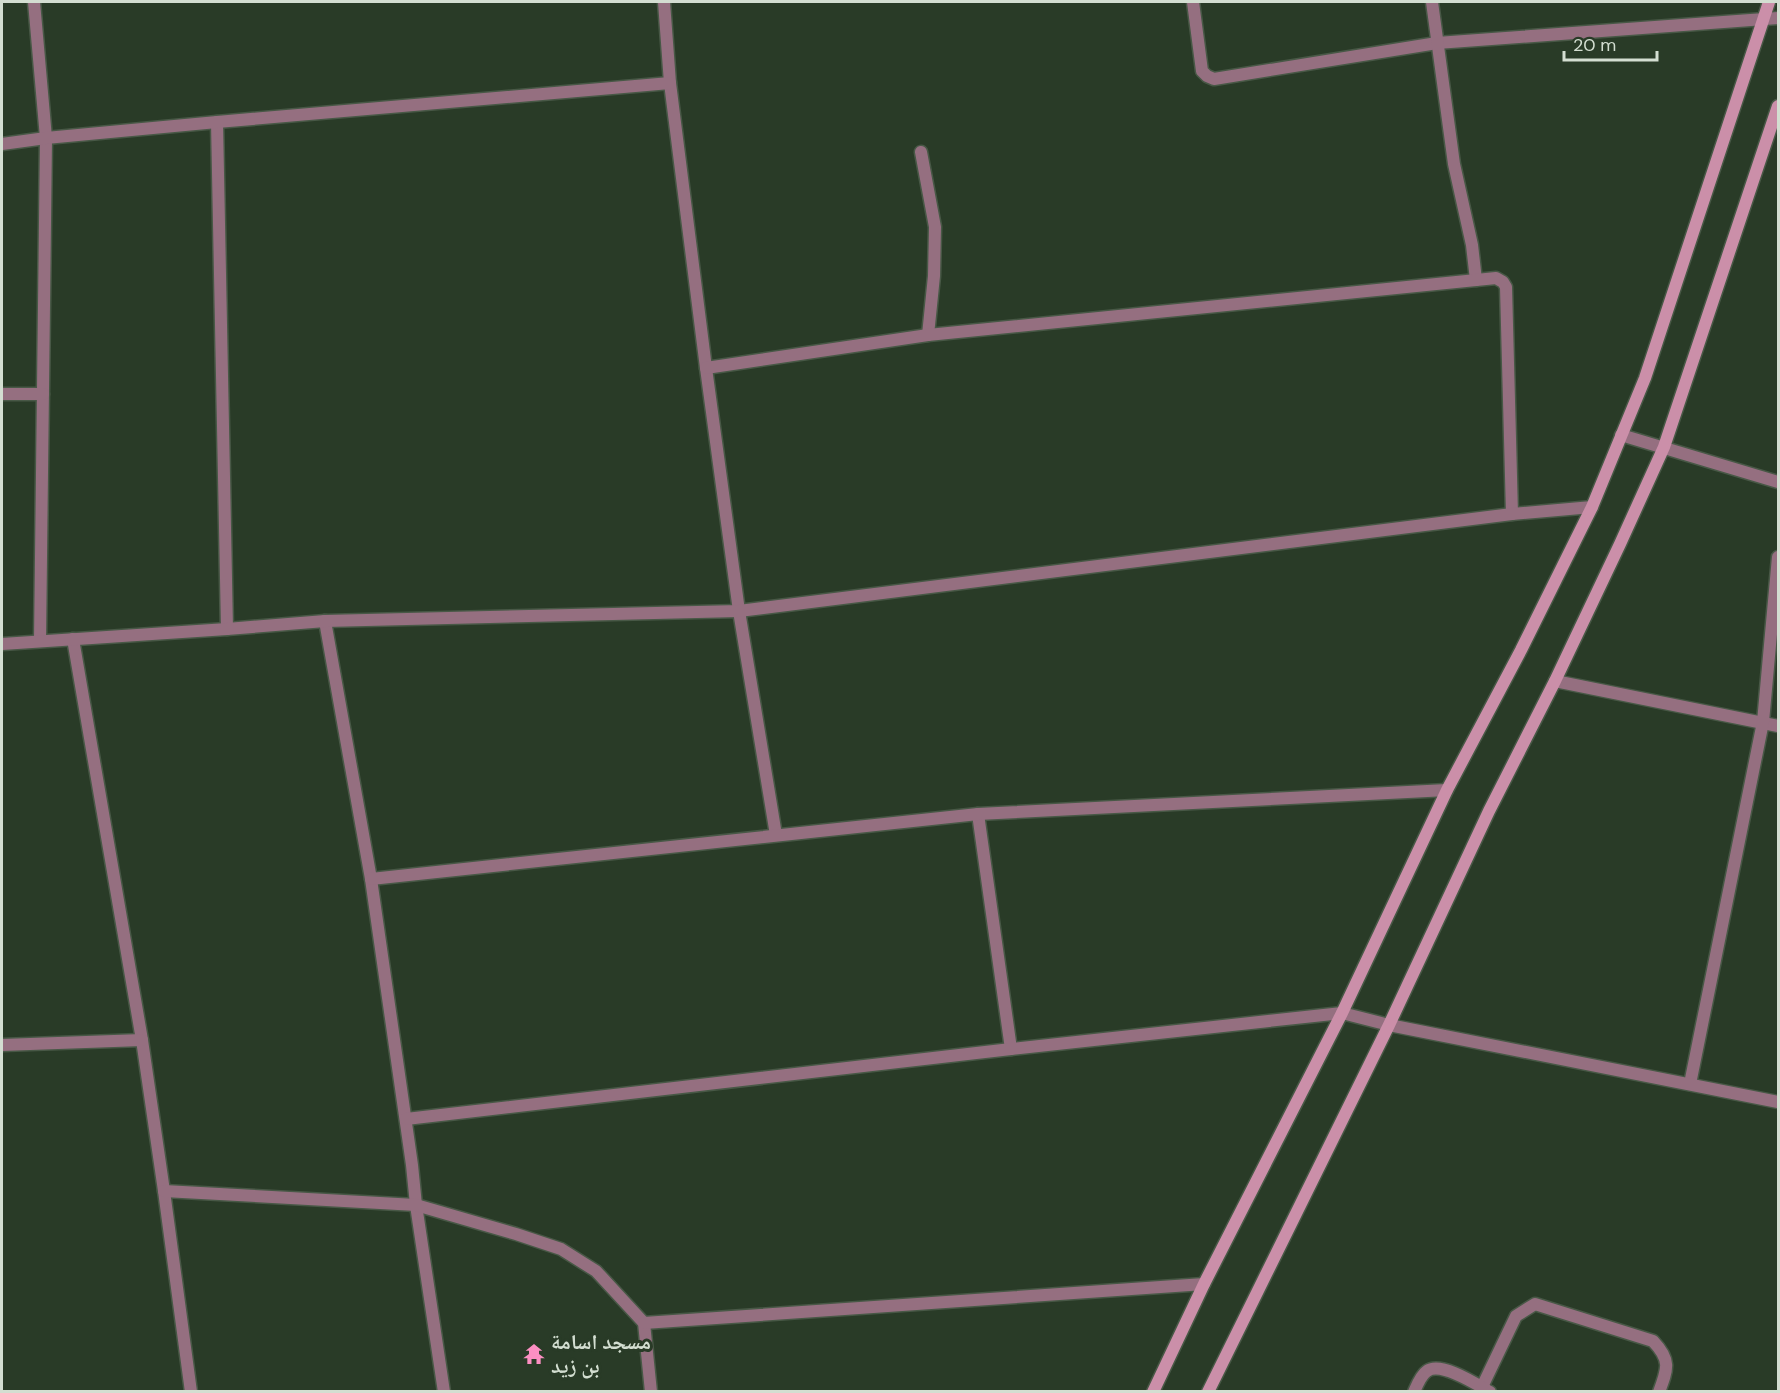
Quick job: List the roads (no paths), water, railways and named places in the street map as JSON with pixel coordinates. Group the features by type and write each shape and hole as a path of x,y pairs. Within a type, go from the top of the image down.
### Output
{"main road":[{"path":"1153,1392 1204,1284 1342,1013 1447,790 1521,650 1592,507 1645,378 1769,2"},
{"path":"1208,1392 1389,1025 1490,811 1556,681 1664,447 1779,106"}],"street":[{"path":"34,2 46,138 40,641"},
{"path":"664,2 670,82 706,368 739,611 776,836"},
{"path":"1193,2 1202,70 1214,79 1437,44 1779,18"},
{"path":"1432,2 1454,164 1472,245 1476,280"},
{"path":"2,144 217,122 670,82"},
{"path":"217,122 227,629"},
{"path":"921,152 935,227 934,276 928,335"},
{"path":"706,368 928,335 1496,278 1506,287 1512,514"},
{"path":"2,394 43,394"},
{"path":"1621,435 1779,482"},
{"path":"2,644 325,621 739,611 1512,514 1592,507"},
{"path":"1690,1084 1763,723 1779,557"},
{"path":"325,621 371,879 444,1392"},
{"path":"73,639 142,1040 191,1392"},
{"path":"1556,681 1779,726"},
{"path":"371,879 978,813 1447,790"},
{"path":"978,813 1011,1049"},
{"path":"406,1119 1342,1013 1389,1025 1779,1102"},
{"path":"2,1045 142,1040"},
{"path":"164,1191 416,1205 561,1249 596,1271 644,1323 651,1392"},
{"path":"644,1323 1204,1284"},
{"path":"1414,1392 1424,1374 1436,1368 1486,1389 1516,1316 1535,1304 1653,1341 1662,1350 1667,1363 1666,1374 1659,1392"}],"place":[{"name":"مسجد اسامة بن زيد","path":"534,1354"}]}
